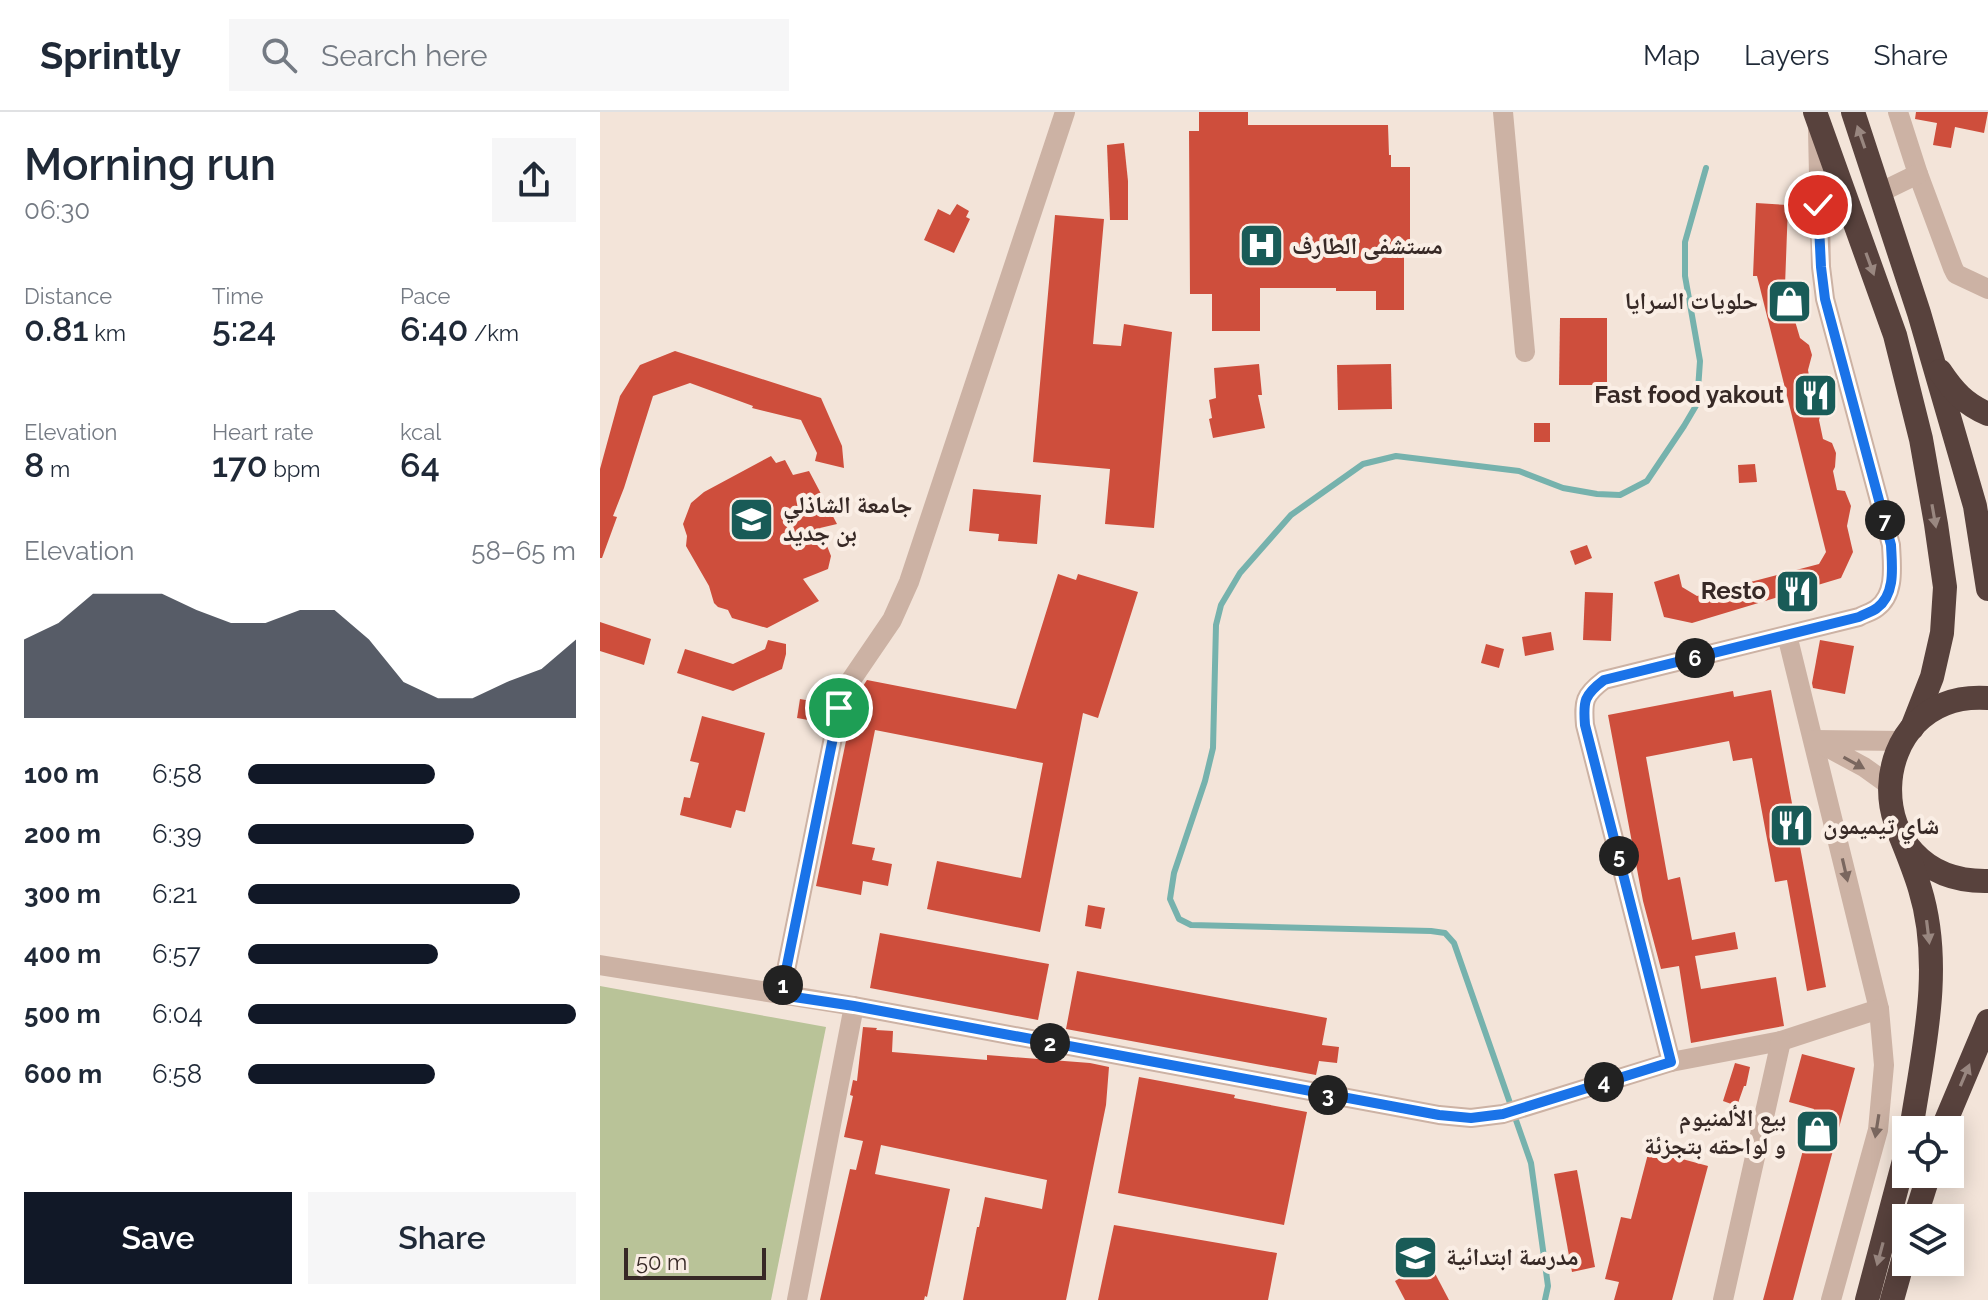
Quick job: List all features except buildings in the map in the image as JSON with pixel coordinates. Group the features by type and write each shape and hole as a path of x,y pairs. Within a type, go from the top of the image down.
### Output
{"highway":[{"path":"1853,112 1919,313 1975,506 1988,589"},
{"path":"1816,118 1895,335 1921,439 1945,587 1942,633 1932,677 1896,756 1889,785 1892,815 1921,890 1931,968 1928,1024 1913,1116"},
{"path":"1919,313 1940,373 1957,395 1988,414"},
{"path":"1907,735 1937,709 1952,702 1988,698"},
{"path":"1898,830 1918,856 1937,870 1960,879 1988,881"},
{"path":"1948,1116 1988,1021"},
{"path":"1867,1300 1897,1188"},
{"path":"1892,1300 1899,1276"}],"street":[{"path":"781,995 839,708 847,686 892,620 909,582 1065,112"},
{"path":"1503,112 1525,352"},
{"path":"1898,112 1956,274 1988,289"},
{"path":"1671,1062 1585,725 1584,705 1588,694 1604,680 1859,617 1879,608 1890,592 1893,574 1891,545 1825,299 1821,267 1816,118"},
{"path":"1881,192 1918,174"},
{"path":"1787,635 1879,1009 1884,1065 1878,1130 1831,1300"},
{"path":"1814,740 1907,735"},
{"path":"1814,740 1864,767 1889,785"},
{"path":"600,965 854,1006 1439,1115 1471,1118 1503,1114 1671,1062 1781,1041 1879,1009"},
{"path":"797,1300 854,1006"},
{"path":"1723,1300 1781,1041"}],"green space":[{"path":"600,986 826,1027 771,1300 600,1300"}],"waterway":[{"path":"1545,1300 1548,1286 1531,1163 1454,943 1445,933 1191,925 1179,919 1170,899 1174,873 1213,748 1216,625 1221,605 1240,573 1291,515 1363,464 1396,456 1519,471 1563,488 1597,494 1620,495 1647,481 1697,404 1700,361 1685,276 1685,242 1706,168"}],"place":[{"name":"مستشفى الطارف","path":"1261,246"},
{"name":"حلويات السرايا","path":"1789,301"},
{"name":"Fast food yakout","path":"1815,395"},
{"name":"جامعة الشاذلي بن جديد","path":"752,519"},
{"name":"Resto","path":"1797,591"},
{"name":"شاي تيميمون","path":"1792,826"},
{"name":"بيع الألمنيوم و لواحقه بتجزئة","path":"1817,1132"},
{"name":"مدرسة ابتدائية","path":"1415,1257"}],"route":[{"path":"839,708 781,995 1439,1115 1471,1118 1503,1114 1671,1062 1585,725 1584,705 1588,694 1604,680 1859,617 1879,608 1890,592 1893,574 1891,545 1825,299 1818,205"}]}
